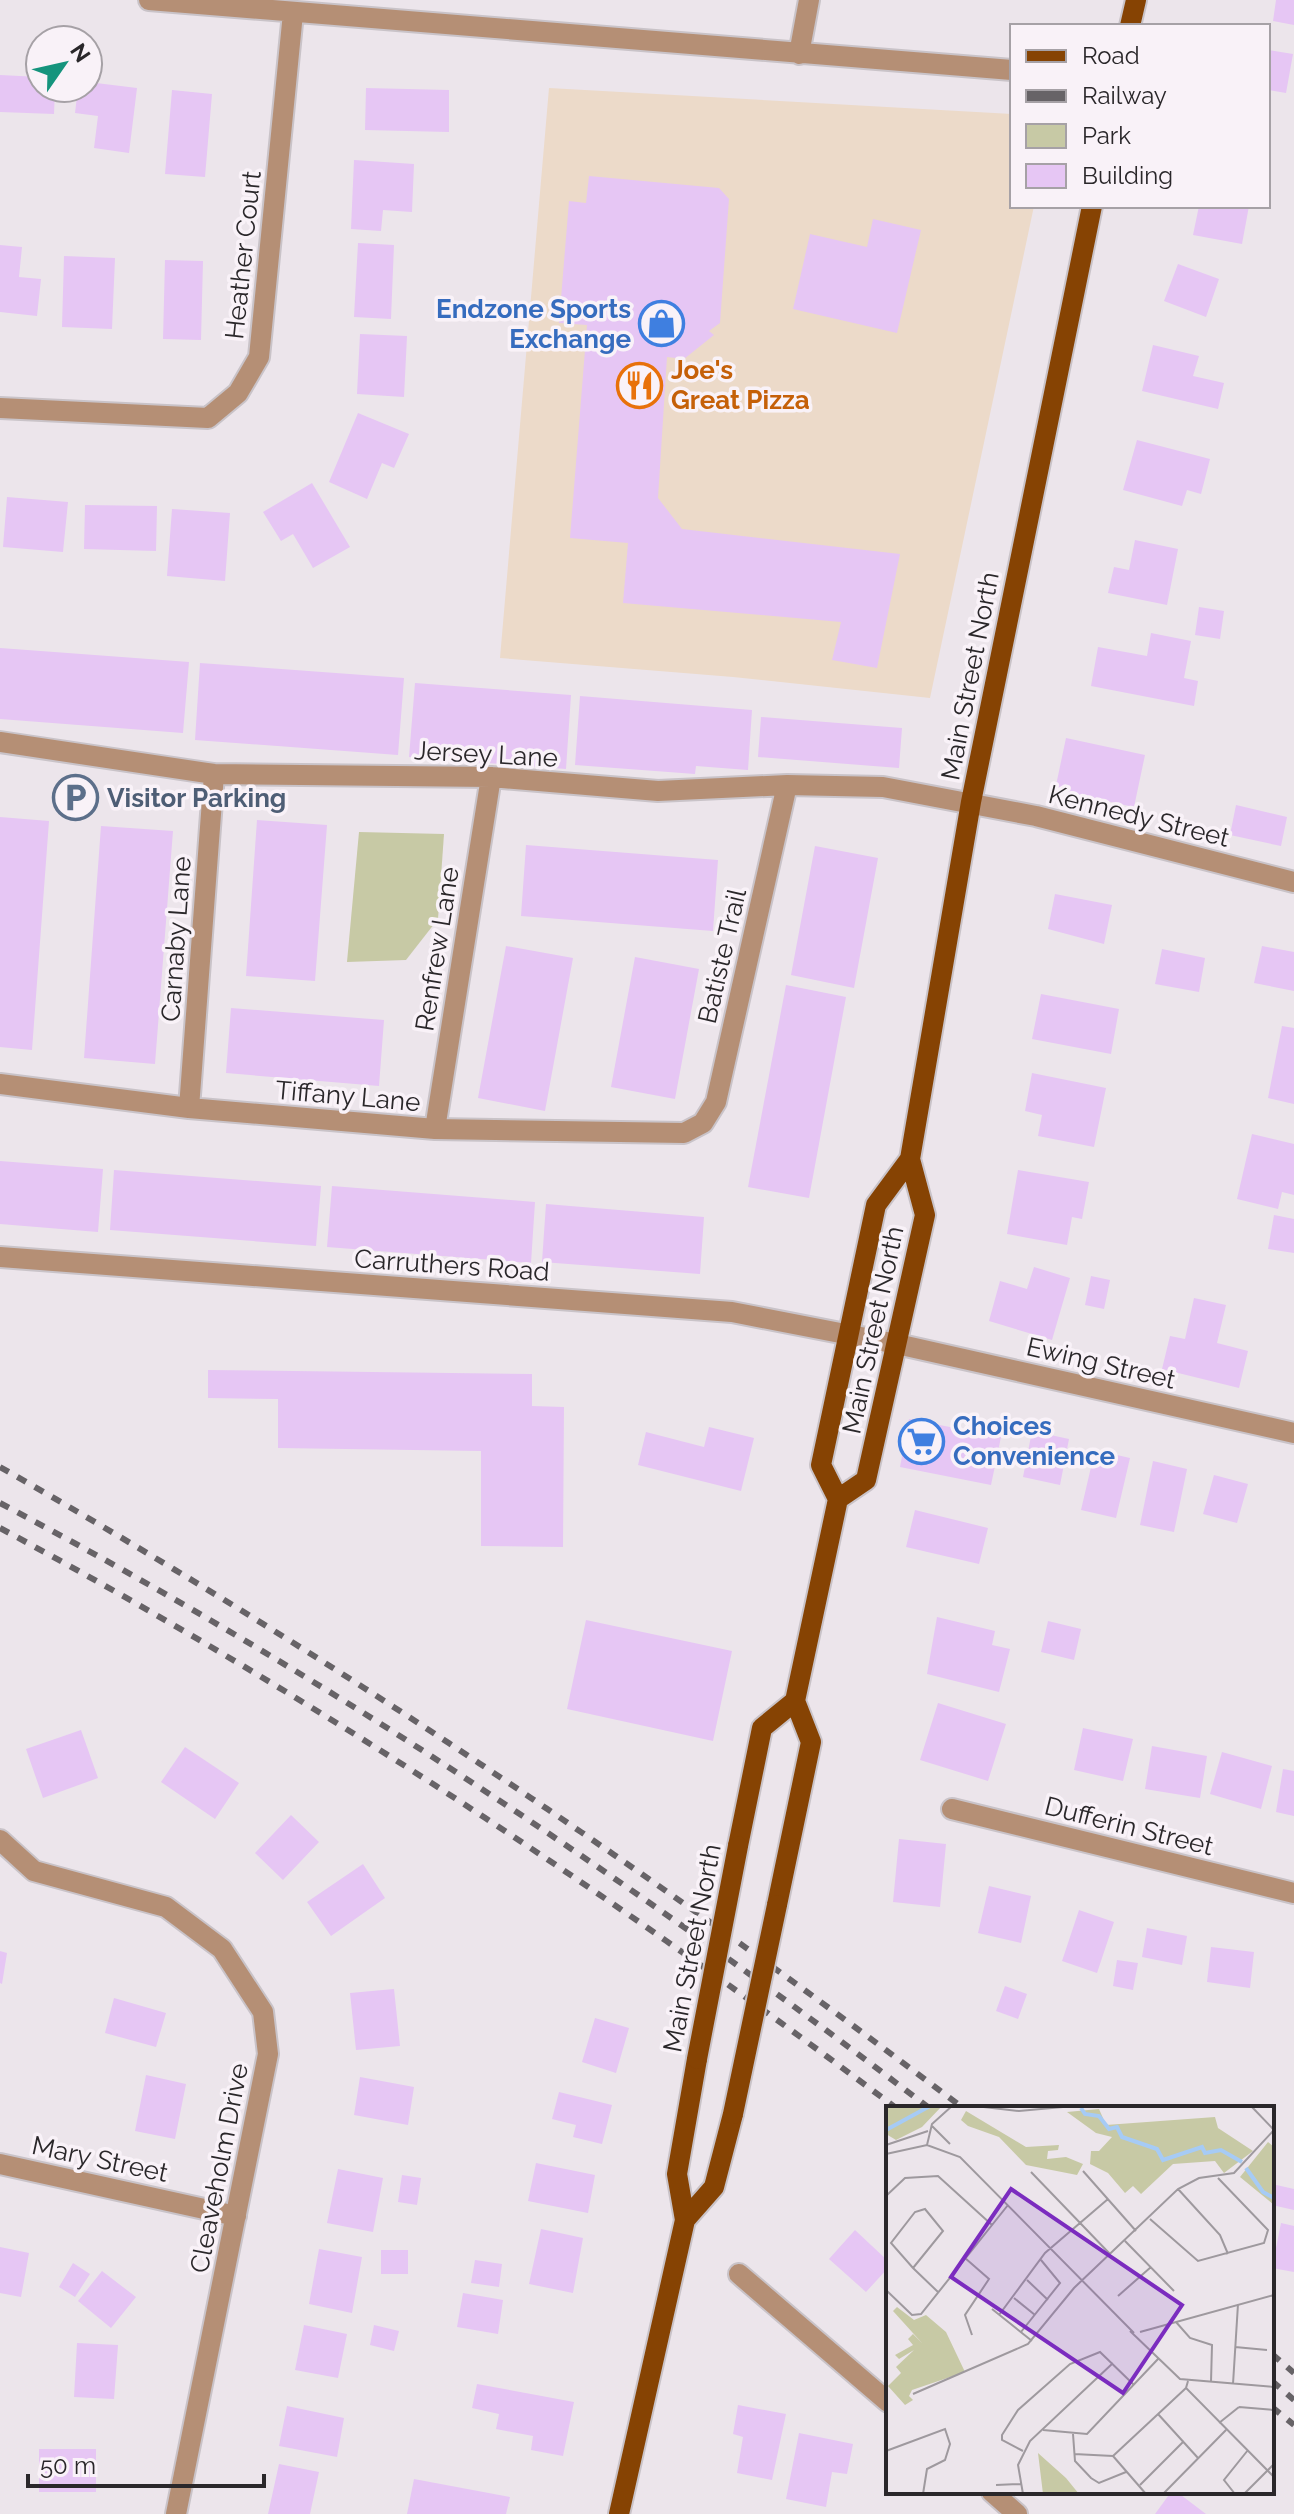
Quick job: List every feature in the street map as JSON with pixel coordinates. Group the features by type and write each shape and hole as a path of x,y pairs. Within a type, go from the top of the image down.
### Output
{"main road":[{"path":"1130,24 1136,0"},
{"name":"Main Street North","path":"910,1159 876,1205 846,1335 821,1465 838,1499 866,1480 925,1215 910,1159 971,802 1092,208"},
{"path":"795,1701 838,1499"},
{"name":"Main Street North","path":"619,2514 685,2220 677,2174 762,1728 795,1701 811,1742 733,2114 714,2187 685,2220"}],"street":[{"path":"149,0 1010,70"},
{"path":"799,54 809,0"},
{"name":"Heather Court","path":"0,408 208,418 238,393 259,357 293,13"},
{"name":"Jersey Lane","path":"0,742 214,774 491,777 658,791 787,785 883,787 971,802"},
{"name":"Carnaby Lane","path":"189,1108 214,774"},
{"name":"Renfrew Lane","path":"435,1129 491,777"},
{"name":"Batiste Trail","path":"693,1129 703,1123 716,1102 787,785"},
{"name":"Kennedy Street","path":"971,802 1294,882"},
{"name":"Tiffany Lane","path":"0,1084 189,1108 435,1129 670,1135 693,1129"},
{"name":"Carruthers Road","path":"0,1257 732,1312 897,1344"},
{"name":"Ewing Street","path":"897,1344 1294,1433"},
{"name":"Dufferin Street","path":"952,1809 1294,1893"},
{"name":"Cleaveholm Drive","path":"0,1840 34,1871 166,1907 222,1949 263,2012 268,2054 176,2514"},
{"name":"Mary Street","path":"0,2164 236,2216"},
{"path":"739,2274 886,2400"},
{"path":"994,2494 1017,2514"}],"shaded area":[{"path":"549,88 1010,114 1010,208 1034,208 930,698 733,677 500,658"}],"green space":[{"path":"359,832 444,834 438,919 406,960 347,962"}],"building":[{"path":"1276,0 1294,0 1294,25 1273,21"},
{"path":"1270,50 1293,54 1286,93 1270,90"},
{"path":"0,75 24,76 24,104 54,104 54,114 0,112"},
{"path":"104,84 137,88 129,153 94,148 98,116 75,113 76,104 104,104"},
{"path":"366,88 449,90 449,132 365,130"},
{"path":"172,90 212,94 205,177 165,174"},
{"path":"354,160 414,164 412,212 383,210 381,231 351,229"},
{"path":"589,176 719,188 729,199 720,323 709,331 714,335 684,359 667,357 658,498 682,529 900,554 877,668 832,660 841,622 623,603 628,543 570,538 587,325 559,323 569,201 586,203"},
{"path":"1199,208 1249,208 1242,244 1193,235"},
{"path":"873,219 921,230 897,333 793,309 810,234 867,247"},
{"path":"358,243 394,245 391,319 354,317"},
{"path":"0,245 22,247 19,277 41,279 37,316 0,312"},
{"path":"64,256 115,258 112,329 62,327"},
{"path":"165,260 203,261 201,340 163,339"},
{"path":"1178,264 1219,279 1206,317 1164,301"},
{"path":"360,334 407,336 404,397 357,394"},
{"path":"1153,345 1199,356 1193,376 1224,383 1218,409 1142,391"},
{"path":"358,413 409,434 394,468 382,463 367,499 329,482"},
{"path":"1137,440 1210,459 1201,494 1187,490 1182,506 1123,490"},
{"path":"312,483 350,547 313,568 293,534 281,541 263,512"},
{"path":"7,497 68,502 63,552 3,547"},
{"path":"85,505 157,506 156,551 84,549"},
{"path":"172,509 230,513 225,581 167,576"},
{"path":"1135,540 1178,549 1167,605 1108,593 1114,567 1129,570"},
{"path":"1199,607 1224,611 1220,639 1195,635"},
{"path":"1151,633 1191,641 1184,678 1198,681 1194,706 1091,686 1098,647 1147,656"},
{"path":"0,648 189,662 183,733 0,719"},
{"path":"200,663 404,678 398,755 195,740"},
{"path":"415,683 571,695 566,769 409,757"},
{"path":"580,696 752,710 748,770 696,766 695,774 575,765"},
{"path":"761,717 902,728 899,768 758,757"},
{"path":"1066,738 1145,755 1134,807 1055,790"},
{"path":"1236,805 1287,817 1281,846 1230,835"},
{"path":"0,817 49,821 32,1050 0,1047"},
{"path":"257,820 327,825 315,981 246,976"},
{"path":"101,826 173,831 155,1064 84,1058"},
{"path":"526,845 718,860 713,931 521,916"},
{"path":"815,846 878,858 854,988 791,975"},
{"path":"1055,894 1112,905 1104,944 1048,929"},
{"path":"506,946 573,958 545,1111 478,1098"},
{"path":"1262,946 1294,952 1294,991 1254,983"},
{"path":"1162,949 1205,958 1199,992 1155,984"},
{"path":"635,957 699,969 675,1099 611,1087"},
{"path":"786,985 846,997 809,1198 748,1187"},
{"path":"1041,994 1119,1009 1111,1054 1032,1039"},
{"path":"231,1008 384,1020 379,1086 226,1073"},
{"path":"1282,1026 1294,1028 1294,1104 1268,1098"},
{"path":"1032,1073 1106,1088 1094,1147 1038,1136 1042,1115 1025,1111"},
{"path":"1252,1134 1294,1144 1294,1195 1282,1192 1278,1209 1237,1199"},
{"path":"0,1161 103,1169 98,1232 0,1224"},
{"path":"114,1170 321,1186 316,1246 110,1230"},
{"path":"1018,1170 1089,1182 1082,1219 1072,1217 1067,1245 1007,1234"},
{"path":"332,1186 535,1202 531,1263 327,1247"},
{"path":"546,1204 704,1217 700,1274 542,1262"},
{"path":"1274,1215 1294,1219 1294,1253 1268,1249"},
{"path":"1034,1267 1070,1278 1052,1340 989,1321 1000,1281 1027,1289"},
{"path":"1091,1276 1110,1280 1104,1309 1085,1305"},
{"path":"1194,1298 1226,1305 1217,1343 1248,1351 1239,1388 1162,1369 1170,1336 1185,1339"},
{"path":"208,1370 532,1374 532,1406 564,1407 563,1547 481,1546 481,1451 278,1448 278,1399 208,1398"},
{"path":"909,1419 1001,1437 991,1485 900,1467"},
{"path":"709,1427 754,1438 741,1491 638,1465 646,1432 704,1447"},
{"path":"1032,1431 1069,1439 1060,1485 1023,1477"},
{"path":"1095,1450 1130,1458 1116,1518 1081,1510"},
{"path":"1153,1461 1187,1469 1174,1532 1140,1525"},
{"path":"1214,1475 1248,1484 1237,1523 1203,1514"},
{"path":"915,1510 988,1528 979,1564 906,1547"},
{"path":"937,1617 995,1631 992,1645 1010,1649 999,1692 927,1674"},
{"path":"586,1620 732,1651 713,1741 567,1709"},
{"path":"1048,1621 1081,1629 1074,1660 1041,1652"},
{"path":"938,1703 1006,1724 988,1781 920,1760"},
{"path":"1083,1728 1133,1739 1123,1781 1074,1770"},
{"path":"81,1730 98,1778 43,1798 26,1749"},
{"path":"1152,1746 1207,1756 1200,1798 1145,1789"},
{"path":"185,1747 239,1783 215,1819 161,1782"},
{"path":"1222,1752 1272,1766 1261,1809 1210,1794"},
{"path":"1283,1769 1294,1771 1294,1816 1276,1812"},
{"path":"291,1815 319,1842 283,1880 255,1853"},
{"path":"899,1839 946,1844 940,1907 893,1902"},
{"path":"363,1864 385,1898 331,1936 307,1902"},
{"path":"989,1886 1031,1896 1021,1943 978,1933"},
{"path":"1079,1910 1114,1922 1097,1973 1062,1961"},
{"path":"1147,1928 1187,1936 1182,1965 1142,1957"},
{"path":"1211,1947 1254,1952 1250,1988 1207,1982"},
{"path":"0,1951 7,1953 2,1984 0,1983"},
{"path":"1117,1960 1138,1963 1133,1990 1113,1986"},
{"path":"1005,1986 1027,1994 1018,2019 996,2011"},
{"path":"394,1989 400,2046 356,2050 350,1993"},
{"path":"114,1998 166,2013 156,2047 105,2033"},
{"path":"595,2018 629,2028 616,2073 582,2062"},
{"path":"146,2075 186,2084 175,2139 135,2131"},
{"path":"360,2077 414,2087 408,2125 354,2115"},
{"path":"559,2092 612,2105 602,2144 573,2137 576,2125 552,2119"},
{"path":"536,2163 595,2175 588,2213 528,2201"},
{"path":"338,2169 383,2178 373,2232 327,2223"},
{"path":"402,2175 421,2178 417,2205 398,2202"},
{"path":"1274,2184 1294,2189 1294,2210 1274,2205"},
{"path":"1281,2223 1294,2226 1294,2272 1274,2268"},
{"path":"541,2229 583,2238 573,2293 529,2284"},
{"path":"855,2230 886,2259 886,2270 866,2292 829,2259"},
{"path":"0,2247 29,2253 21,2297 0,2293"},
{"path":"319,2249 362,2257 352,2313 309,2304"},
{"path":"381,2250 408,2250 408,2274 381,2274"},
{"path":"475,2260 502,2264 499,2287 471,2283"},
{"path":"73,2263 90,2274 75,2297 59,2287"},
{"path":"102,2271 136,2297 111,2328 78,2301"},
{"path":"463,2293 503,2300 498,2334 457,2327"},
{"path":"304,2325 347,2334 338,2378 295,2370"},
{"path":"374,2325 399,2331 394,2351 370,2345"},
{"path":"77,2343 118,2345 114,2399 74,2397"},
{"path":"477,2384 574,2402 563,2456 531,2450 533,2436 496,2429 499,2414 472,2408"},
{"path":"738,2405 786,2414 772,2480 737,2473 743,2437 733,2434"},
{"path":"287,2406 344,2418 337,2457 279,2446"},
{"path":"799,2433 853,2444 847,2474 832,2472 826,2507 786,2499"},
{"path":"39,2449 96,2449 96,2492 39,2492"},
{"path":"279,2464 319,2472 310,2514 268,2514"},
{"path":"414,2479 510,2497 506,2514 407,2514"},
{"path":"1170,2494 1180,2494 1206,2514 1155,2514"}],"railway":[{"path":"0,1467 249,1615 492,1772 730,1936 960,2106"},
{"path":"0,1503 242,1639 477,1786 706,1943 926,2106"},
{"path":"0,1528 232,1659 459,1801 680,1951 893,2106"},
{"path":"1274,2356 1294,2373"},
{"path":"1274,2383 1294,2400"},
{"path":"1274,2409 1294,2425"}],"place":[{"name":"Endzone Sports Exchange","path":"662,324"},
{"name":"Joe's Great Pizza","path":"640,385"},
{"name":"Visitor Parking","path":"76,798"},
{"name":"Choices Convenience","path":"922,1441"}]}
